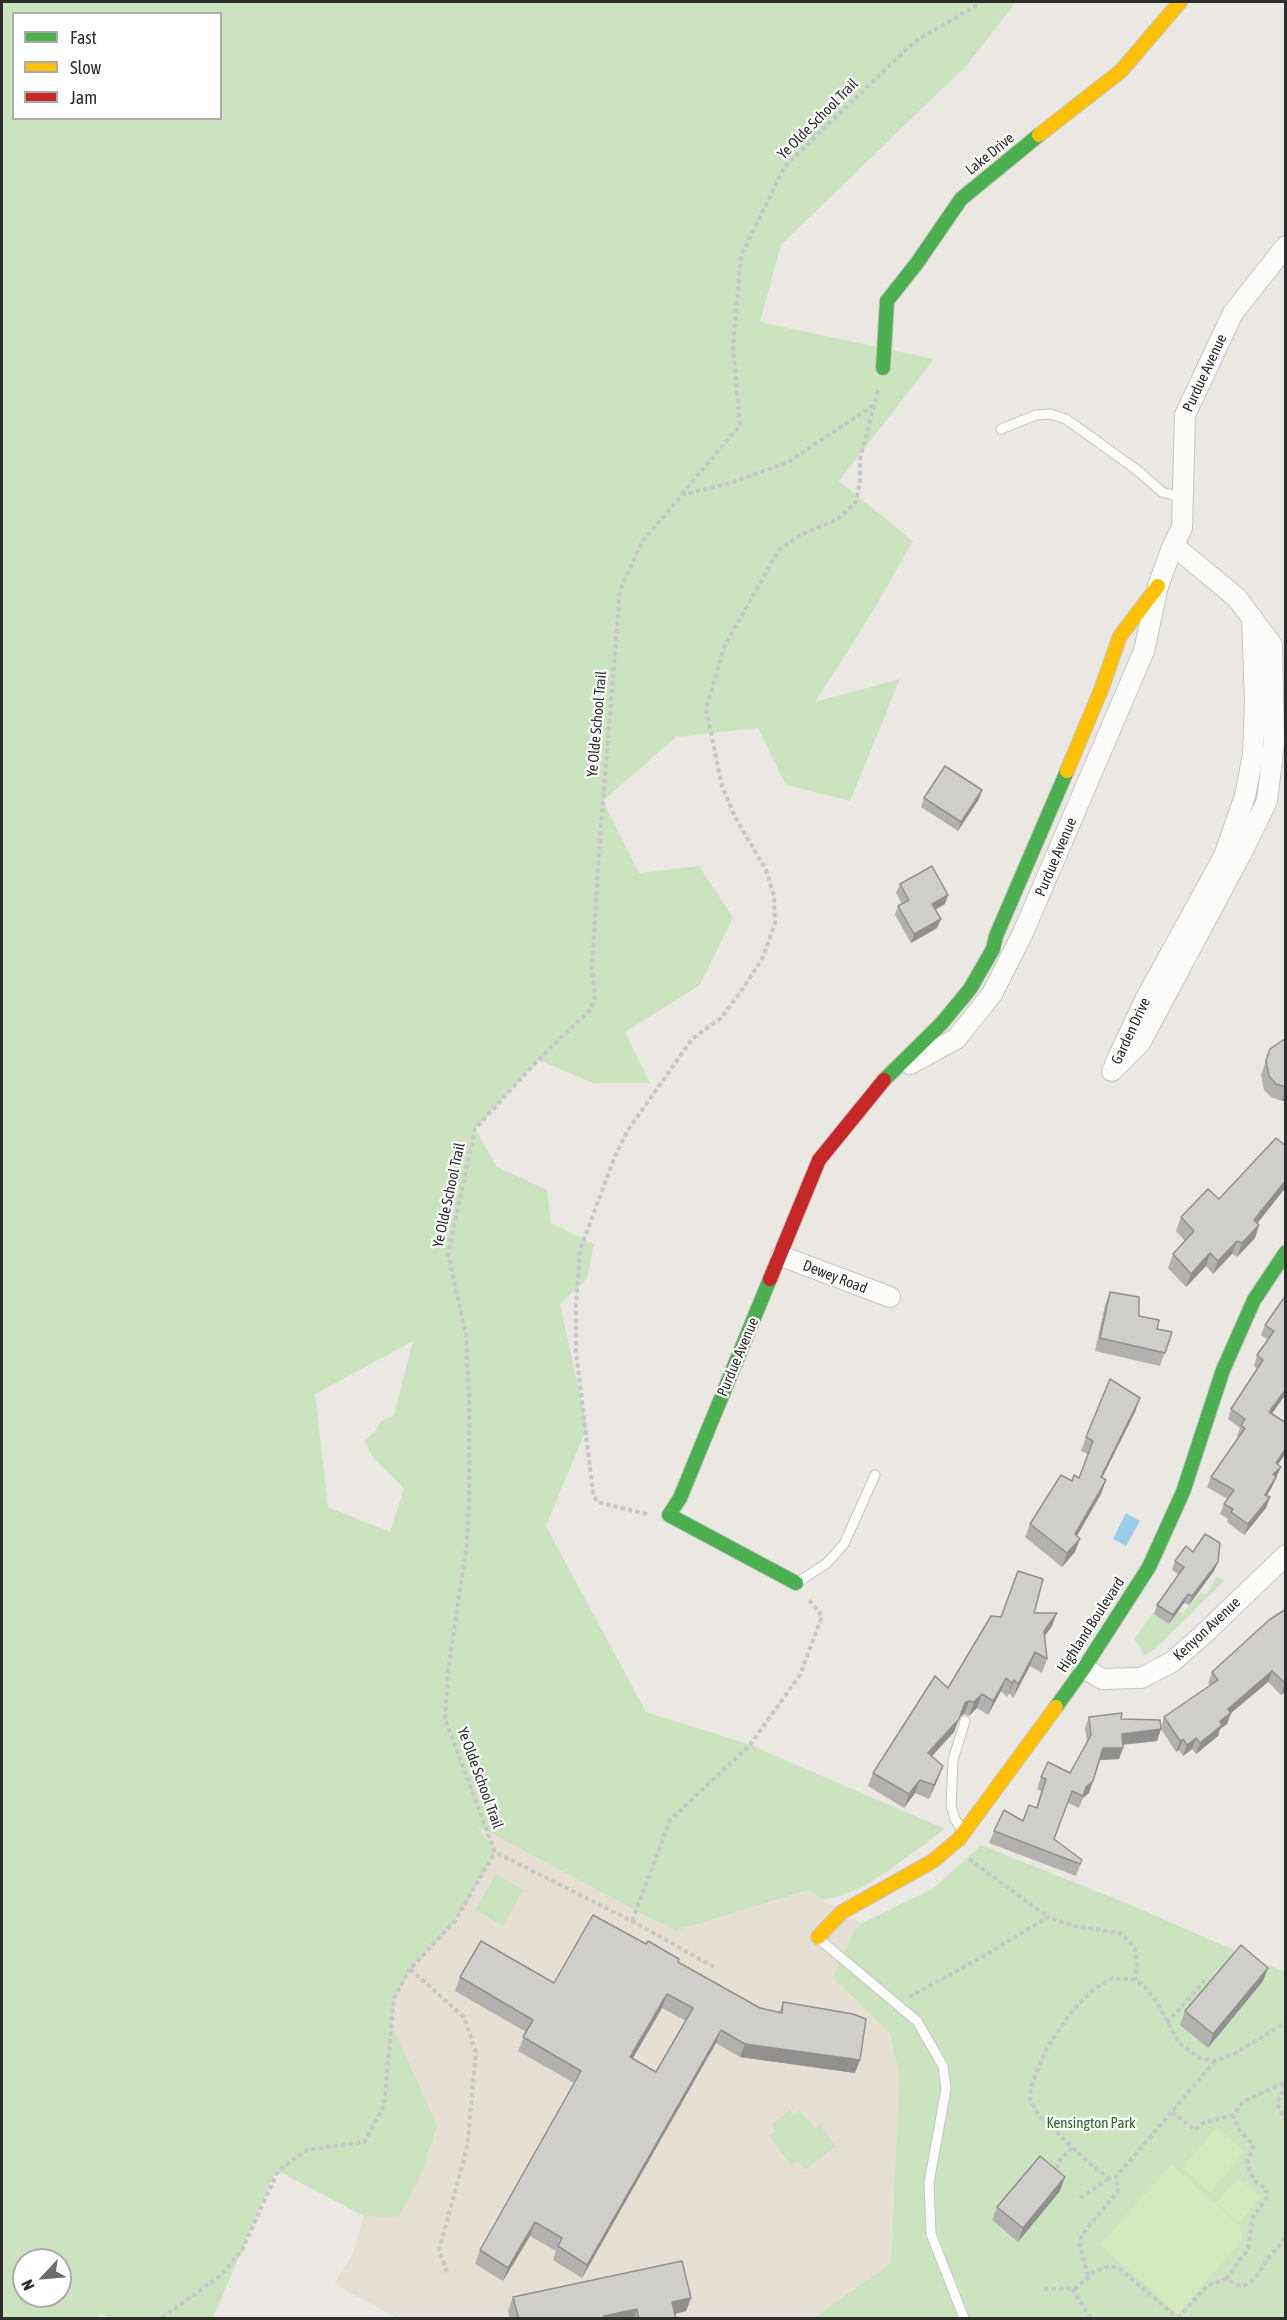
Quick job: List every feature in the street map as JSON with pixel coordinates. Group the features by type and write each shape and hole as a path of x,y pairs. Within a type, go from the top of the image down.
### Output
{"street":[{"name":"Lake Drive","path":"883,368 887,300 917,263 961,199 1121,71 1180,2"},
{"name":"Purdue Avenue","path":"885,1079 956,1039 992,994 1022,936 1144,651 1158,586 1173,545 1182,528 1185,415 1233,313 1286,246"},
{"name":"Garden Drive","path":"1173,545 1237,598 1252,617 1272,645 1274,743 1267,801 1140,1043 1112,1071 1146,998 1224,856 1245,796 1253,754 1255,701 1252,617"},
{"name":"Purdue Avenue","path":"669,1515 680,1498 819,1160 885,1079 941,1024 970,989 993,949 996,936 1101,690 1120,636 1158,586"},
{"name":"Highland Boulevard","path":"818,1937 842,1912 933,1861 952,1845 964,1832 1084,1668 1149,1567 1183,1492 1228,1360 1254,1300 1286,1252"},
{"name":"Dewey Road","path":"781,1256 890,1297"},
{"path":"669,1515 796,1583"},
{"name":"Kenyon Avenue","path":"1084,1668 1102,1679 1141,1678 1172,1662 1286,1555"}],"lane":[{"path":"1001,429 1036,415 1050,414 1066,419 1137,470 1162,492 1183,498"},
{"path":"796,1583 827,1563 844,1544 875,1475"},
{"path":"964,1832 955,1819 951,1806 953,1760 965,1721"},
{"path":"818,1937 918,2020 943,2066 946,2089 929,2183 931,2234 964,2319"}],"path":[{"name":"Ye Olde School Trail","path":"714,1967 632,1921 495,1852 445,1719 448,1672 467,1542 469,1505 469,1398 466,1336 448,1253 475,1129 538,1060 590,1010 595,997 592,969 595,910 620,590 642,542 740,425 733,346 741,256 785,166 914,42 982,2"},
{"path":"669,1515 641,1514 604,1505 597,1502 593,1493 576,1351 576,1305 580,1250 615,1156 627,1131 692,1039 721,1018 740,993 763,957 776,923 774,896 766,870 735,817 722,786 706,709 725,645 780,550 800,535 838,519 856,502 860,480 860,459 883,368"},
{"path":"682,495 730,483 788,462 874,405"},
{"path":"632,1921 670,1820 749,1746 800,1675 822,1616 796,1583"},
{"path":"952,1845 1010,1891 1048,1917 1074,1926 1122,1933 1135,1948 1137,1965 1135,1980"},
{"path":"162,2319 221,2275 242,2250 278,2170 307,2150 364,2142 384,2106 394,1998 410,1969 455,1921 495,1852"},
{"path":"923,1990 1048,1917"},
{"path":"410,1969 464,2017 476,2052 467,2148 439,2250 447,2272"},
{"path":"1110,2178 1102,2174 1039,2116 1030,2100 1031,2087 1045,2051 1073,2010 1094,1989 1112,1978 1135,1980 1156,2001 1179,2043 1200,2058 1215,2061"},
{"path":"1167,2023 1207,1978"},
{"path":"1080,2198 1110,2178 1116,2177 1215,2061 1236,2053 1285,2023"},
{"path":"1172,2112 1195,2130 1203,2123 1233,2115 1244,2101 1286,2083"},
{"path":"1286,2083 1277,2104 1286,2121"},
{"path":"1044,2289 1076,2288 1088,2276 1111,2266 1120,2269 1178,2318 1207,2286 1226,2279 1248,2249 1253,2217 1268,2196 1265,2188 1255,2181 1249,2170 1248,2161 1253,2148 1252,2143 1240,2131 1233,2115"},
{"path":"1059,2181 1057,2163 1073,2147"},
{"path":"1088,2276 1079,2242 1085,2231 1118,2191 1116,2177"},
{"path":"1226,2279 1240,2286 1255,2279 1267,2260 1282,2243 1286,2230"},
{"path":"1072,2289 1090,2319"}],"shaded area":[{"path":"430,1801 675,1931 808,1890 860,1924 854,1931 832,1977 890,2033 896,2061 899,2076 891,2263 814,2318 397,2318 334,2284 353,2254 364,2216 276,2170"}],"green space":[{"path":"2,2 1016,2 967,65 781,245 760,322 934,359 839,481 913,541 867,621 815,702 900,679 850,801 786,785 758,728 676,737 603,801 639,873 699,866 733,917 700,985 625,1032 650,1083 593,1083 538,1060 475,1129 497,1167 547,1190 551,1223 594,1244 587,1279 560,1304 587,1427 546,1526 646,1712 748,1744 945,1829 888,1871 866,1885 841,1896 824,1900 808,1890 675,1931 477,1826 495,1852 455,1921 410,1969 394,1998 393,2027 437,2126 423,2170 399,2217 364,2216 276,2170 213,2318 111,2318 100,2314 98,2318 2,2318","holes":["413,1341 394,1415 381,1421 375,1431 364,1441 373,1457 404,1489 390,1532 328,1507 315,1394"]},
{"path":"1217,1577 1224,1581 1155,1649 1143,1656 1134,1639 1153,1613 1169,1624 1178,1612 1183,1613 1201,1592 1206,1594"},
{"name":"Kensington Park","path":"981,1845 1126,1903 1285,1972 1285,2318 814,2318 891,2263 899,2076 896,2061 890,2033 832,1977 854,1931 860,1924 934,1888"},
{"path":"496,1874 523,1890 503,1926 475,1910"},
{"path":"790,2110 794,2115 800,2110 815,2128 819,2124 836,2146 805,2170 798,2161 792,2166 769,2136 776,2131 771,2125"},
{"path":"1217,2127 1244,2151 1210,2192 1182,2168"},
{"path":"1171,2164 1240,2226 1243,2239 1178,2314 1100,2245"},
{"path":"1238,2178 1261,2197 1239,2223 1216,2203"}],"water":[{"path":"1126,1513 1140,1521 1126,1546 1113,1539"}],"building":[{"path":"945,766 982,790 961,822 924,798"},
{"path":"932,866 948,895 932,904 941,919 914,934 898,906 909,900 900,884"},
{"path":"1286,1040 1286,1087 1276,1084 1269,1076 1266,1061 1270,1049"},
{"path":"1276,1138 1286,1146 1286,1180 1254,1220 1259,1225 1242,1243 1237,1241 1218,1261 1210,1253 1191,1274 1173,1254 1194,1231 1181,1217 1208,1189 1219,1199"},
{"path":"1110,1292 1139,1297 1139,1316 1159,1320 1157,1329 1172,1332 1165,1353 1100,1338"},
{"path":"1286,1295 1286,1389 1269,1412 1286,1423 1286,1448 1276,1463 1281,1467 1273,1474 1276,1477 1265,1495 1270,1497 1248,1524 1231,1512 1233,1509 1224,1504 1234,1490 1211,1477 1245,1428 1241,1426 1245,1419 1231,1409 1263,1360 1257,1355 1274,1331 1265,1325"},
{"path":"1110,1379 1140,1398 1101,1477 1106,1480 1075,1534 1080,1539 1067,1553 1030,1524 1061,1475 1072,1481 1074,1475 1079,1478 1093,1441 1086,1437"},
{"path":"1205,1534 1220,1543 1218,1562 1192,1596 1188,1594 1173,1615 1157,1605 1184,1567 1175,1561 1186,1546 1193,1552"},
{"path":"1018,1571 1043,1579 1034,1613 1057,1613 1044,1631 1047,1659 1035,1652 1018,1684 1006,1678 993,1701 982,1694 974,1702 965,1703 959,1719 928,1753 943,1766 934,1785 920,1780 909,1794 873,1773 935,1676 948,1688 991,1616 1001,1617"},
{"path":"1286,1609 1286,1684 1272,1671 1228,1709 1231,1713 1220,1721 1222,1725 1200,1743 1196,1738 1187,1745 1183,1739 1180,1741 1164,1717 1218,1680 1212,1672 1269,1620"},
{"path":"1122,1713 1121,1719 1160,1720 1161,1729 1122,1734 1123,1748 1103,1748 1093,1781 1086,1787 1083,1796 1072,1791 1054,1839 1082,1860 1080,1864 994,1831 1004,1810 1023,1821 1029,1805 1037,1808 1046,1779 1041,1777 1048,1762 1070,1773 1091,1735 1089,1717"},
{"path":"593,1915 646,1944 648,1941 679,1959 678,1962 760,2008 782,2013 783,2002 853,2014 866,2019 860,2060 745,2044 721,2030 587,2265 558,2246 562,2238 535,2222 508,2268 480,2250 581,2071 523,2037 533,2020 460,1977 481,1941 554,1983","holes":["667,1994 693,2008 656,2072 630,2057"]},
{"path":"1241,1945 1268,1968 1213,2034 1185,2011"},
{"path":"1040,2156 1065,2177 1023,2228 997,2207"},
{"path":"682,2261 691,2298 672,2302 676,2319 639,2319 637,2309 604,2316 604,2319 519,2319 513,2297"}],"traffic: fast":[{"path":"883,368 887,301 917,263 961,199 1039,135"},
{"path":"884,1080 941,1024 970,989 993,949 996,936 1067,771"},
{"path":"1056,1707 1149,1567 1183,1492 1223,1370 1254,1300 1286,1252"},
{"path":"770,1279 680,1498 669,1515 796,1583"}],"traffic: slow":[{"path":"1039,135 1121,71 1180,2"},
{"path":"1067,771 1101,690 1120,636 1158,586"},
{"path":"818,1937 842,1912 933,1861 959,1839 1056,1707"}],"traffic: jam":[{"path":"770,1279 819,1160 884,1080"}]}
